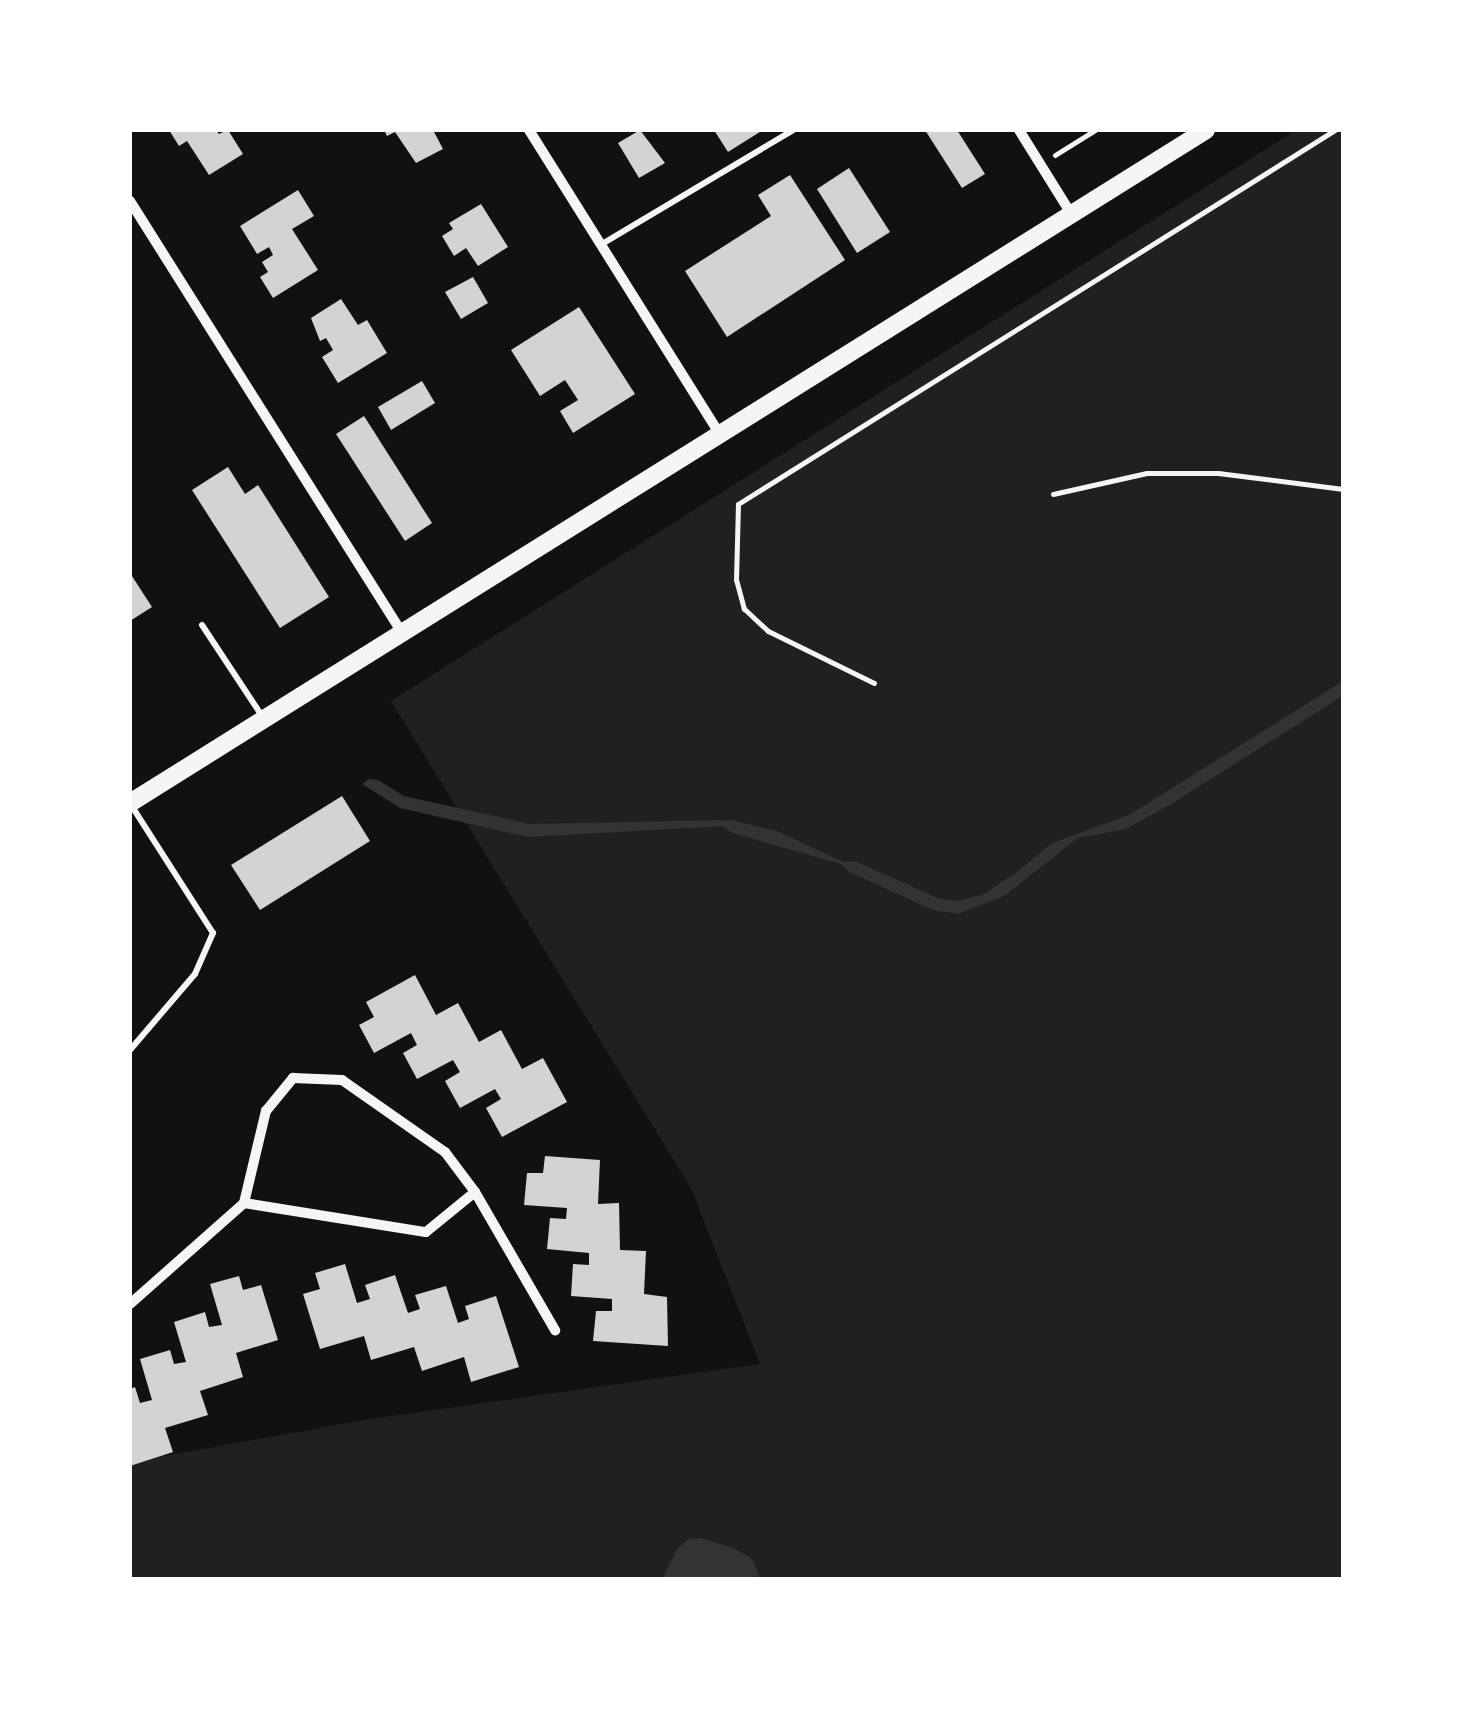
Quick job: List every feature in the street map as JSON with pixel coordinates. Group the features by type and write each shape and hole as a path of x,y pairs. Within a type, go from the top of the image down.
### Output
{"main road":[{"path":"130,803 404,636 1206,130"}],"street":[{"path":"529,130 722,437"},
{"path":"1020,130 1073,216"},
{"path":"130,201 404,636"},
{"path":"130,232 143,224"},
{"path":"130,1304 244,1203 266,1111 292,1078 342,1080 445,1152 474,1192 556,1330"},
{"path":"244,1203 426,1232 474,1192"}],"lane":[{"path":"602,244 792,130"},
{"path":"202,625 264,721"},
{"path":"130,803 213,933 195,974 130,1050"}],"path":[{"path":"1040,164 1095,130"},
{"path":"874,682 768,631 744,609 736,580 738,504 1334,130"},
{"path":"1053,494 1147,473 1218,474 1343,489"}],"shaded area":[{"path":"1296,130 1343,130 1343,1579 130,1579 130,1462 370,1419 760,1364 691,1188 391,701"},
{"path":"1343,681 1343,696 1171,804 1126,829 1078,838 1004,896 958,914 933,910 849,872 841,864 732,833 723,826 528,837 400,808 362,784 369,779 378,780 404,796 530,824 731,820 777,831 844,862 855,861 938,898 957,901 982,895 1052,843 1129,815"},
{"path":"700,1538 734,1548 753,1560 760,1579 662,1579 678,1548 689,1539"}],"building":[{"path":"169,130 216,130 219,134 228,130 243,154 209,175 187,141 179,146"},
{"path":"384,130 433,130 443,149 416,163 395,132 387,136"},
{"path":"640,130 665,163 639,178 618,143"},
{"path":"714,130 763,130 728,152"},
{"path":"925,130 957,130 985,174 962,188"},
{"path":"849,168 890,232 857,253 817,189"},
{"path":"790,175 845,260 727,337 685,271 771,216 758,195"},
{"path":"298,190 314,216 292,229 318,270 273,298 260,277 268,272 262,262 273,255 269,247 257,254 240,226"},
{"path":"481,204 508,247 478,266 466,248 454,256 442,236 453,229 449,223"},
{"path":"473,277 488,303 461,319 445,292"},
{"path":"341,299 358,325 367,320 387,353 338,383 322,357 333,350 326,338 320,341 311,318"},
{"path":"579,307 635,394 573,433 560,411 578,400 565,380 540,396 511,350"},
{"path":"422,381 435,403 391,430 378,407"},
{"path":"364,416 432,523 405,541 336,434"},
{"path":"228,467 245,494 258,485 329,597 280,628 192,490"},
{"path":"130,573 152,607 130,621"},
{"path":"342,796 370,841 260,910 231,865"},
{"path":"415,975 436,1015 458,1003 479,1042 501,1030 522,1069 543,1058 567,1102 502,1137 486,1108 501,1099 495,1089 460,1108 445,1081 460,1072 453,1060 417,1079 403,1053 417,1045 411,1033 374,1053 359,1025 374,1017 366,1002"},
{"path":"545,1156 600,1160 598,1204 619,1203 620,1250 646,1251 644,1294 667,1297 668,1346 593,1341 596,1311 612,1311 612,1299 571,1296 573,1264 589,1265 589,1253 547,1249 550,1218 566,1219 567,1208 524,1205 527,1173 543,1173"},
{"path":"345,1264 357,1303 370,1299 365,1285 395,1275 408,1313 420,1309 415,1295 446,1286 458,1323 469,1319 465,1306 496,1296 519,1367 471,1382 464,1357 422,1371 414,1347 371,1360 364,1336 320,1349 303,1294 320,1289 315,1273"},
{"path":"239,1276 243,1290 261,1285 278,1340 236,1353 243,1377 200,1391 208,1415 165,1428 173,1452 130,1466 130,1389 135,1387 140,1403 152,1400 140,1359 170,1350 174,1364 186,1362 174,1322 205,1312 209,1327 222,1325 210,1284"}]}
